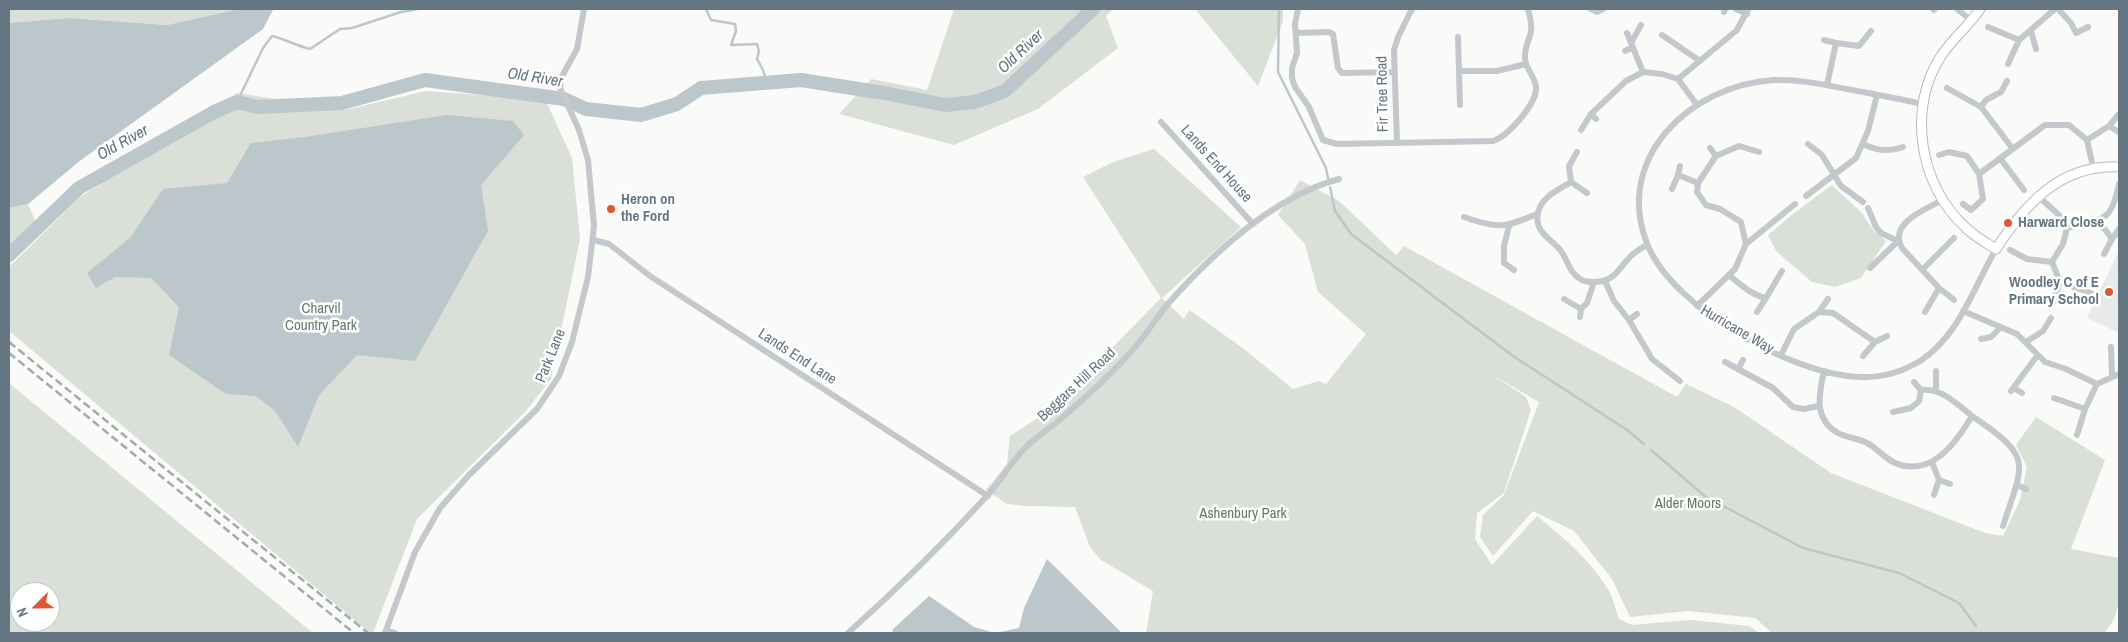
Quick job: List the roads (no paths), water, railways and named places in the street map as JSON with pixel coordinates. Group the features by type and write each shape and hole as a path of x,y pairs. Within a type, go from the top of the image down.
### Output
{"street":[{"name":"Park Lane","path":"385,632 415,552 440,508 469,475 537,409 559,376 572,342 581,309 594,240 594,226 588,160 579,130 560,88 561,78 576,49 584,9"},
{"path":"1298,9 1295,24 1296,33 1329,32 1333,34 1335,37 1338,68 1342,73 1394,72"},
{"name":"Fir Tree Road","path":"1296,33 1297,54 1292,68 1292,78 1295,87 1309,107 1323,140 1337,144 1397,142 1394,72 1395,44 1412,9"},
{"path":"1397,142 1493,141 1502,137 1513,128 1534,98 1536,84 1526,64 1524,55 1531,30 1528,9"},
{"path":"1591,9 1597,12 1603,9"},
{"path":"1678,79 1737,30 1747,12 1736,9"},
{"path":"1957,9 1972,22"},
{"path":"1980,9 1972,22 1941,55 1928,82 1922,104 1921,124 1925,154 1935,184 1943,200 1965,228 1996,249"},
{"path":"2008,64 2019,40 2057,9 2071,23 2076,33 2088,27"},
{"path":"1625,51 1632,45 1641,25"},
{"path":"1988,27 2019,40"},
{"path":"1824,40 1859,46 1871,31"},
{"path":"2031,31 2036,49"},
{"path":"1627,34 1643,72"},
{"path":"1662,35 1700,61"},
{"path":"1458,38 1460,105"},
{"path":"1827,85 1836,43"},
{"path":"1460,72 1497,71 1526,64"},
{"path":"1581,130 1604,102 1626,81 1643,72 1662,74 1678,79 1697,105"},
{"name":"Hurricane Way","path":"1922,104 1827,85 1792,81 1766,81 1728,90 1697,105 1673,124 1661,138 1643,172 1639,209 1648,245 1656,261 1669,280 1697,306 1726,326 1781,355 1824,371 1854,377 1888,374 1907,367 1927,356 1942,342 1963,311 1996,249 2020,215 2038,196 2052,184 2093,167 2119,167"},
{"path":"1981,107 1986,100 2001,92 2007,81"},
{"path":"1948,88 1981,107 2013,149"},
{"path":"1600,94 1604,102"},
{"path":"1806,196 1856,158 1863,144 1877,95"},
{"path":"2086,140 2109,126 2119,114"},
{"name":"Lands End House","path":"1161,122 1253,224"},
{"path":"1979,174 2045,125 2069,125 2086,140 2093,167"},
{"path":"2109,126 2119,132"},
{"path":"1808,144 1822,155 1841,186 1865,205 1881,233 1898,241 1939,288 1954,300"},
{"path":"1863,144 1877,151 1890,151 1903,147"},
{"path":"1746,244 1741,222 1720,209 1706,205 1697,192 1698,182 1716,156 1739,146 1759,152"},
{"path":"1710,148 1716,156"},
{"path":"1570,182 1569,166 1577,152"},
{"path":"1939,155 1949,152 1967,156 1979,174 1983,198 1971,210 1963,204"},
{"path":"2000,158 2024,190"},
{"path":"1672,189 1680,166"},
{"path":"1678,175 1698,182"},
{"name":"Beggars Hill Road","path":"848,633 906,580 988,496 1026,447 1057,422 1135,347 1166,306 1214,255 1253,224 1306,192 1339,179"},
{"path":"1570,182 1544,200 1537,214 1539,226 1546,238 1560,250 1570,269 1581,280 1605,281 1617,273 1632,255 1648,245"},
{"path":"1570,182 1587,193"},
{"path":"2067,228 2098,220 2109,213 2115,201 2119,184"},
{"path":"2038,196 2060,216 2067,228 2063,244 2052,262"},
{"path":"1870,268 1898,241 1899,233 1906,223 1920,212 1943,200"},
{"path":"1697,306 1730,276 1736,268 1746,244 1795,204"},
{"path":"1464,217 1490,226 1509,226 1537,214"},
{"path":"2098,220 2112,239"},
{"path":"1509,226 1504,246 1504,263 1514,270"},
{"path":"2104,254 2119,229"},
{"path":"1922,270 1954,238"},
{"name":"Lands End Lane","path":"594,240 609,244 650,276 988,496"},
{"path":"2010,250 2027,259 2052,262"},
{"path":"2052,262 2060,282 2052,302"},
{"path":"1757,312 1782,271"},
{"path":"1730,276 1743,287 1766,298"},
{"path":"1605,281 1614,301 1629,320 1652,359 1680,381"},
{"path":"1580,316 1581,309 1587,303 1594,282"},
{"path":"2060,282 2091,293"},
{"path":"1925,312 1939,288"},
{"path":"1564,299 1581,309"},
{"path":"1781,355 1794,329 1819,312 1828,299"},
{"path":"1963,311 2017,334 2045,362 2066,369 2097,384"},
{"path":"1819,312 1833,313 1875,342"},
{"path":"1629,320 1637,314"},
{"path":"2026,342 2044,331 2051,318"},
{"path":"1981,339 1991,337 2001,327"},
{"path":"1863,356 1875,342 1887,336"},
{"path":"2077,436 2085,409 2097,384 2116,375 2111,347"},
{"path":"2022,393 2012,389 2037,356"},
{"path":"1738,369 1743,360"},
{"path":"1726,362 1773,388 1796,409 1819,406"},
{"path":"1824,371 1819,393 1819,406 1824,420 1834,431 1867,443 1891,461 1911,466 1932,462 1945,453 1972,416"},
{"path":"1936,371 1936,391"},
{"path":"1914,382 1921,390 1936,391 1950,399 2008,442 2014,449 2020,464 2018,485 2003,526"},
{"path":"1893,412 1911,408 1919,401 1921,390"},
{"path":"2054,398 2085,409"},
{"path":"1932,462 1939,480 1934,495"},
{"path":"1939,480 1950,484"},
{"path":"2018,485 2026,489"},
{"path":"385,632 395,633"}],"waterway":[{"path":"237,102 263,48 272,36 310,49 340,29 352,28 401,12 418,9"},
{"path":"706,9 711,20 735,24 736,31 731,45 757,44 759,51 757,59 767,83"},
{"name":"Old River","path":"9,255 79,188 214,112 237,102 258,107 342,103 425,80 564,99 586,109 641,115 677,104 701,88 801,80 945,105 975,102 1005,91 1093,9"},
{"path":"1279,9 1278,72 1326,168 1328,178"},
{"path":"1330,187 1335,211 1351,234 1513,356 1627,430 1644,444"},
{"path":"1651,450 1706,497 1803,548 1899,573 1959,603 1976,626"}],"railway":[{"path":"9,342 368,633"},
{"path":"9,353 354,633"}],"place":[{"name":"Heron on the Ford","path":"611,209"},
{"name":"Harward Close","path":"2008,223"},
{"name":"Woodley C of E Primary School","path":"2109,292"}],"park label":[{"name":"Charvil Country Park","path":"321,318"},
{"name":"Alder Moors","path":"1688,504"},
{"name":"Ashenbury Park","path":"1243,514"}]}
